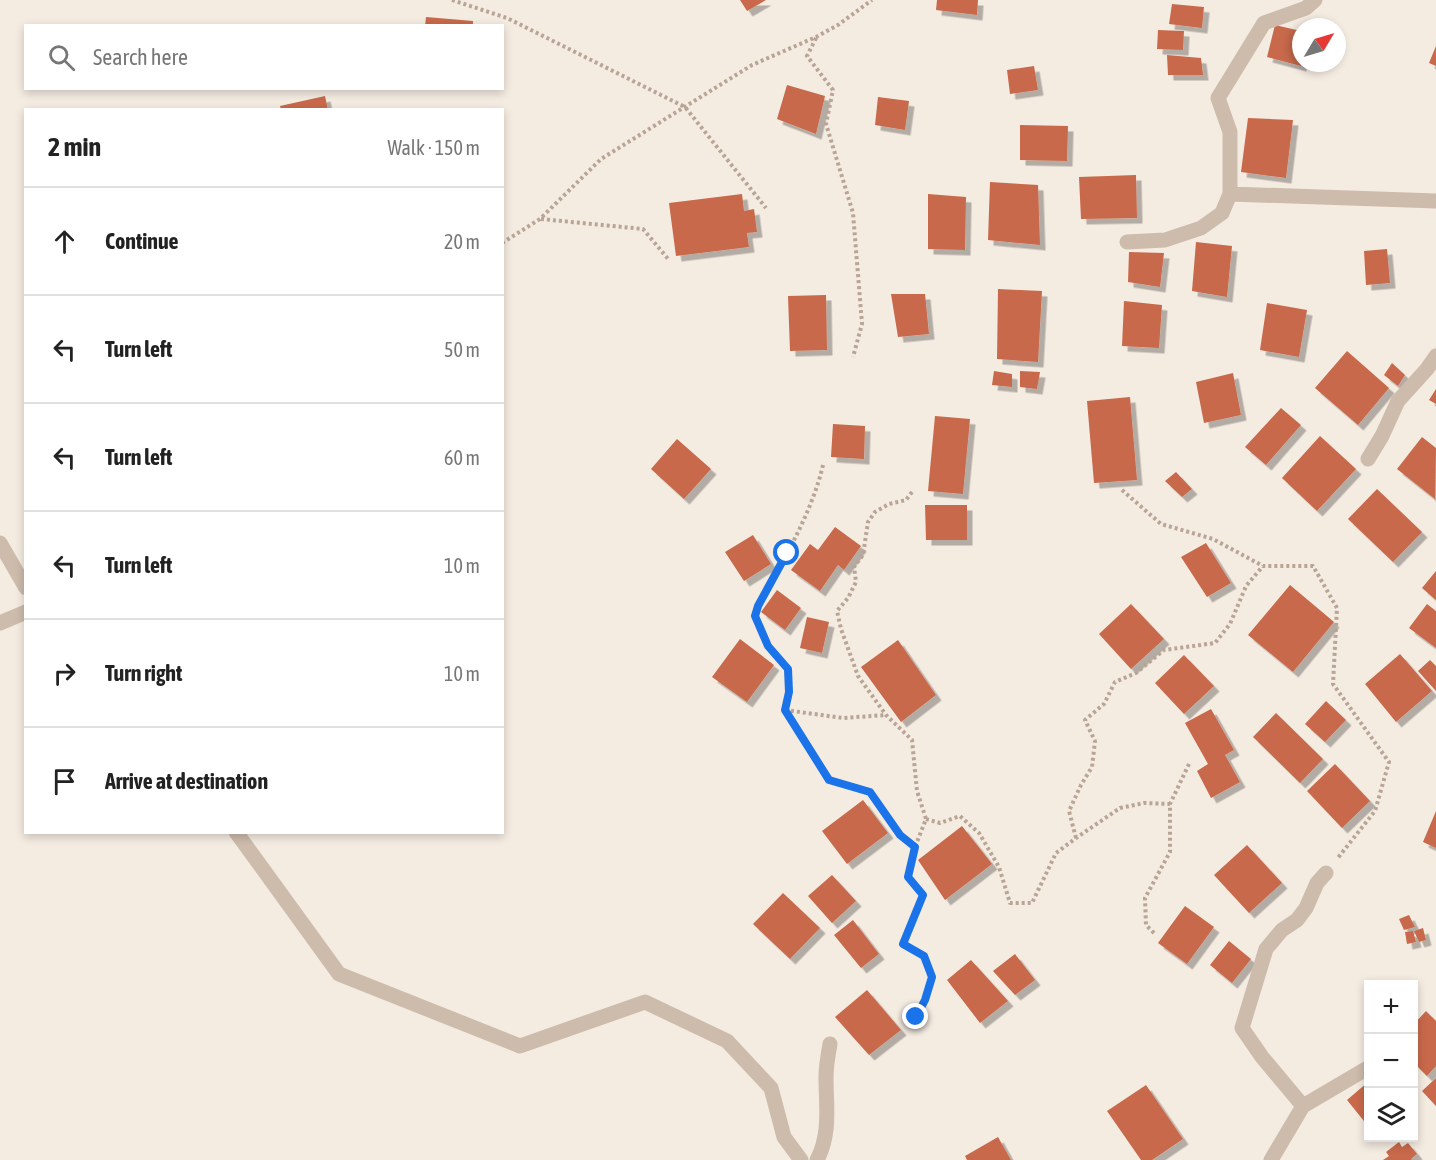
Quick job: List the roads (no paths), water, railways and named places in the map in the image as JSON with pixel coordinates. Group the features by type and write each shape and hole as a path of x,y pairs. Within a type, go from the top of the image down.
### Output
{"street":[{"path":"1127,242 1165,240 1201,228 1222,213 1230,194 1230,132 1218,98 1264,23 1306,8 1315,0"},
{"path":"1230,194 1436,201"},
{"path":"1368,459 1382,436 1398,401 1436,356"},
{"path":"0,543 24,585"},
{"path":"0,623 24,613"},
{"path":"237,834 339,974 520,1046 645,1002 727,1041 771,1088 784,1137 801,1160"},
{"path":"1303,1106 1262,1057 1242,1028 1266,949 1282,930 1297,920 1306,908 1317,883 1326,873"},
{"path":"817,1160 824,1146 828,1111 826,1076 830,1044"},
{"path":"1271,1160 1303,1106 1364,1071"}]}
